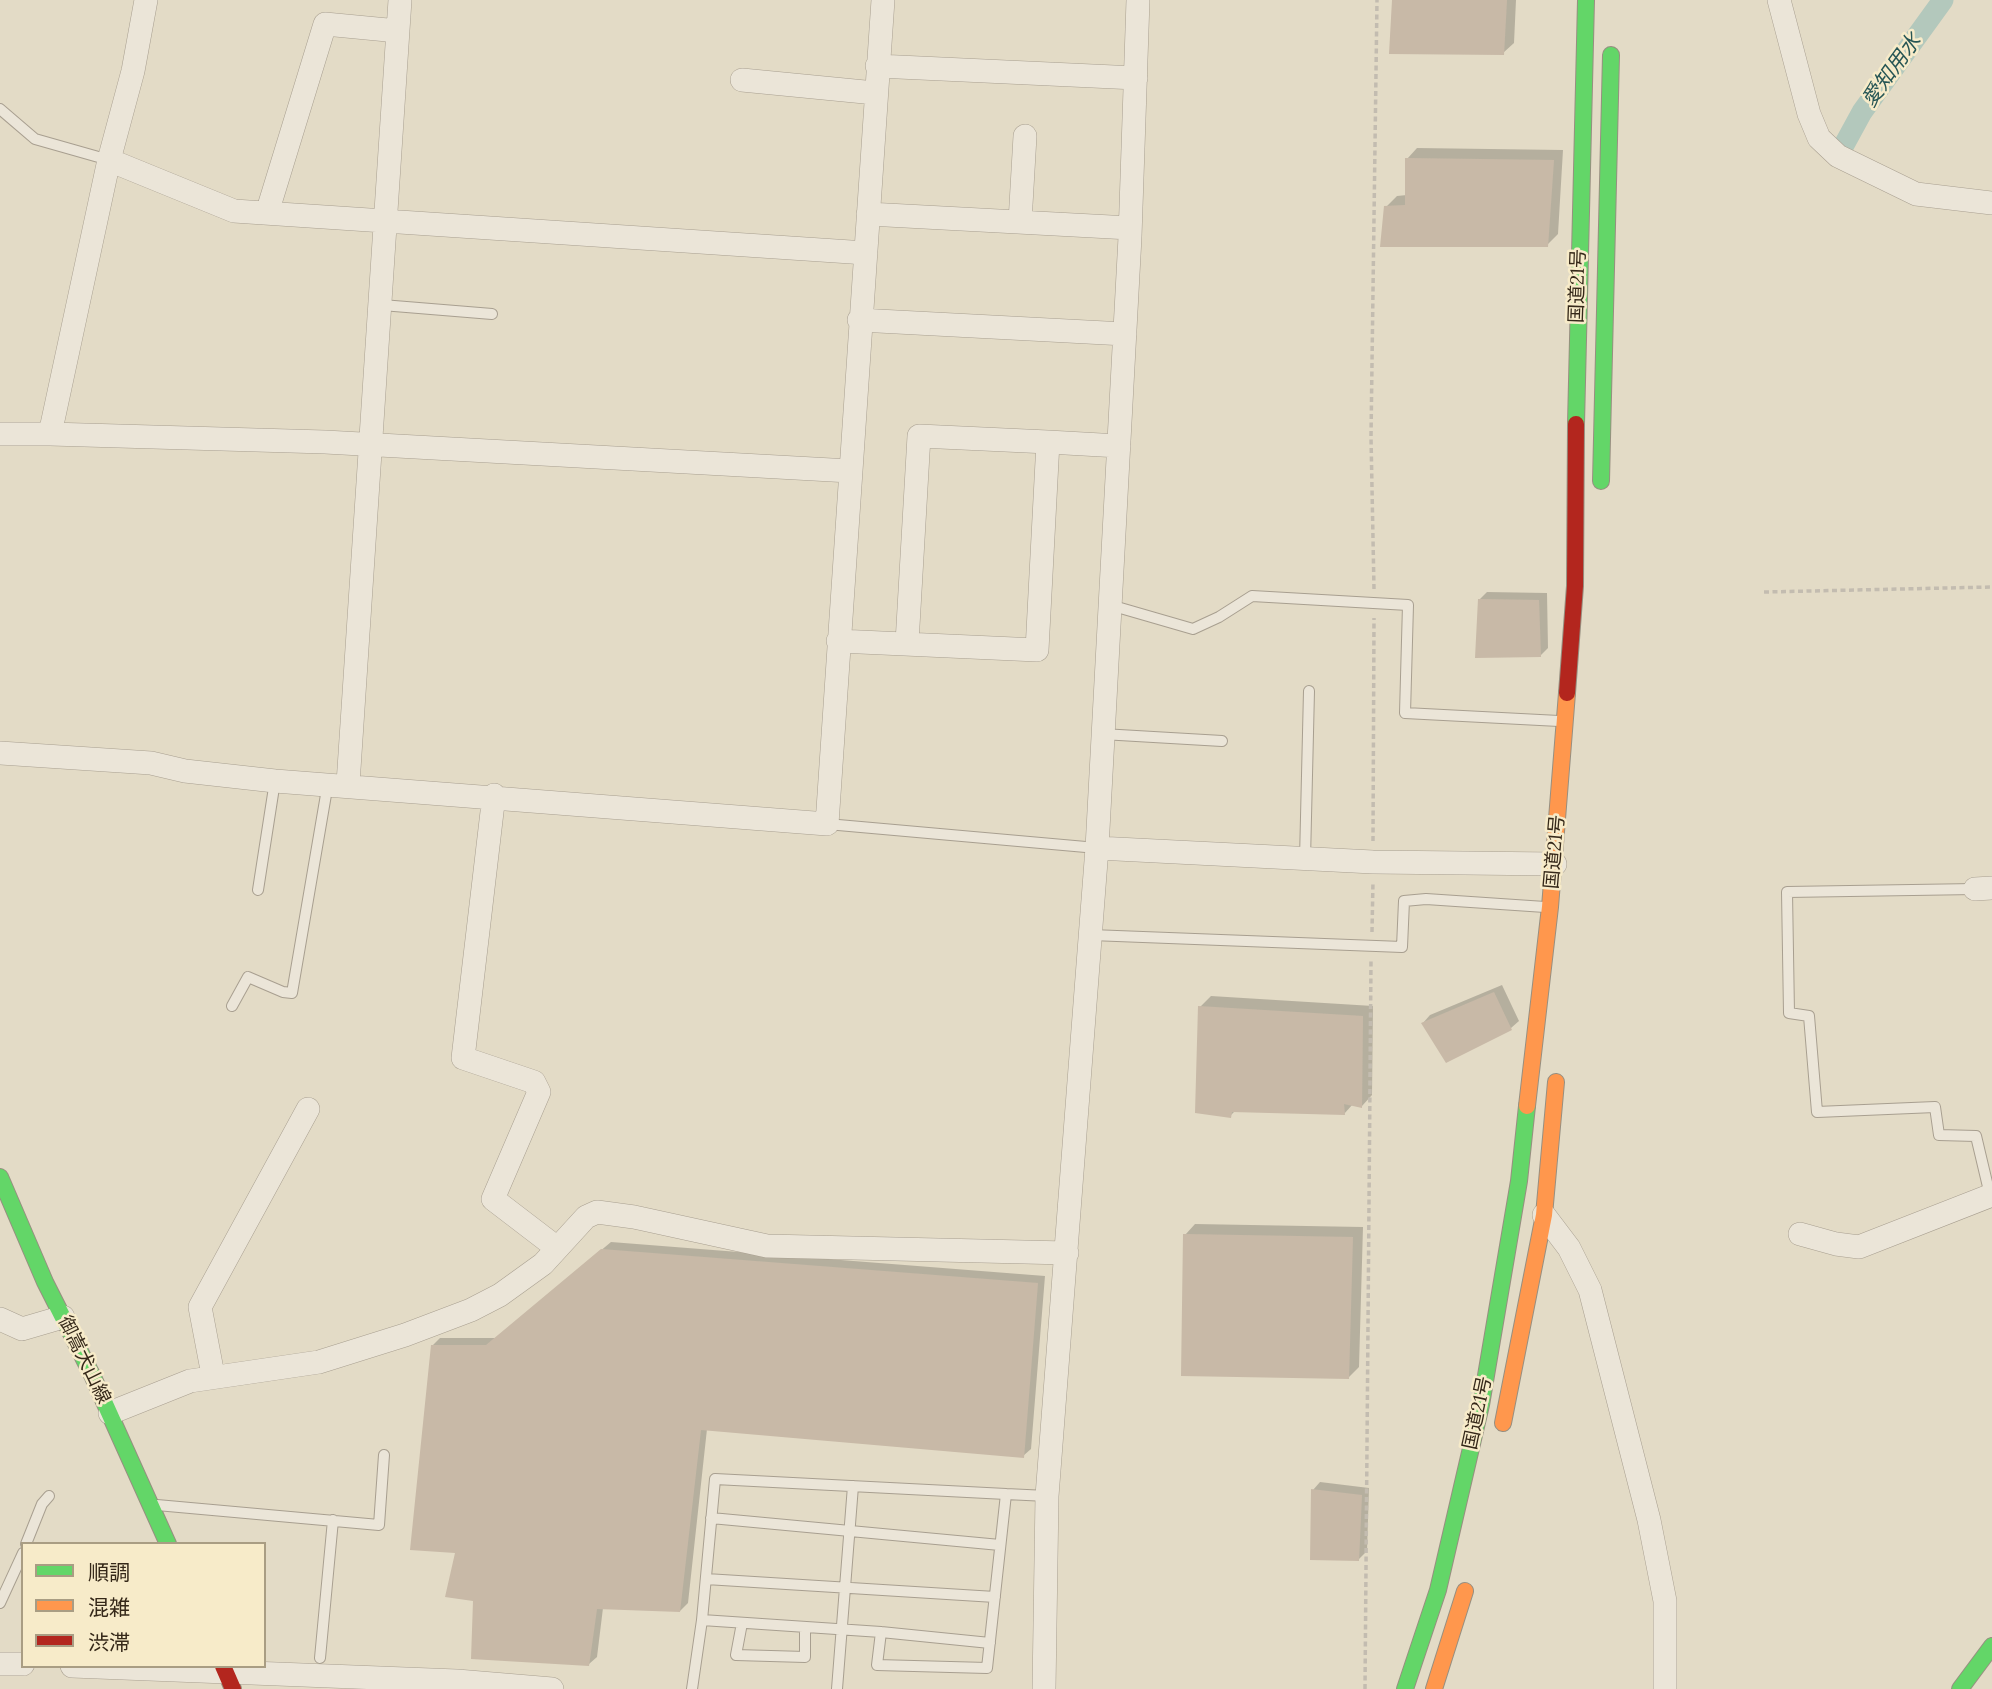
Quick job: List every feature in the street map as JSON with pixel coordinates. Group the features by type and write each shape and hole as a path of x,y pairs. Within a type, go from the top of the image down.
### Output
{"main road":[{"name":"国道21号","path":"1405,1689 1438,1590 1481,1405 1519,1181 1555,864 1575,586 1576,352 1586,0"},
{"name":"国道21号","path":"1600,504 1612,41"},
{"name":"国道21号","path":"1500,1437 1544,1215 1558,1063"},
{"name":"御嵩犬山線","path":"0,1177 167,1542"},
{"path":"1434,1689 1470,1570"},
{"path":"1960,1689 1992,1646"}],"street":[{"path":"50,434 109,160 133,71 146,0"},
{"path":"338,784 373,445 400,0"},
{"path":"0,753 151,763 185,771 275,781 827,824 859,320 883,0"},
{"path":"1044,1689 1047,1496 1097,848 1125,334 1138,0"},
{"path":"1779,0 1809,114 1819,138 1838,156 1916,194 1992,203"},
{"path":"267,213 325,24 398,31"},
{"path":"877,66 1136,78"},
{"path":"742,80 875,93"},
{"path":"1020,222 1025,136"},
{"path":"109,160 234,211 866,253"},
{"path":"868,214 1130,228"},
{"path":"859,320 1125,334"},
{"path":"0,434 373,445 850,471"},
{"path":"907,643 919,436 1119,446"},
{"path":"838,641 1037,650 1048,442"},
{"path":"494,796 463,1058 534,1082 539,1092 493,1199 557,1248"},
{"path":"1097,848 1373,862 1555,864"},
{"path":"213,1375 200,1307 308,1109"},
{"path":"1800,1234 1836,1244 1866,1244 1991,1196"},
{"path":"110,1413 213,1375 275,1370 318,1362 405,1335 500,1295 543,1264 586,1217 597,1212 634,1217 767,1246 1067,1254"},
{"path":"1544,1215 1569,1248 1590,1290 1649,1520 1665,1601 1665,1689"},
{"path":"0,1319 22,1329 63,1317"},
{"path":"0,1664 21,1664"},
{"path":"103,1668 227,1676 552,1689"}],"lane":[{"path":"0,109 35,139 109,160"},
{"path":"382,305 492,314"},
{"path":"1110,605 1193,629 1252,596 1408,605 1405,713 1565,721"},
{"path":"1305,859 1309,691"},
{"path":"1102,734 1222,741"},
{"path":"258,890 275,781"},
{"path":"232,1006 248,977 282,992 292,993 338,784"},
{"path":"827,824 1097,848"},
{"path":"1983,889 1787,892 1789,1013 1809,1016 1817,1112 1935,1107 1939,1135 1976,1136 1991,1196"},
{"path":"1091,935 1402,947 1404,901 1550,907"},
{"path":"150,1504 379,1525 384,1455"},
{"path":"692,1689 702,1620 715,1479 1047,1496"},
{"path":"837,1689 853,1486"},
{"path":"881,1632 877,1665 988,1668 1006,1494"},
{"path":"27,1542 42,1504 49,1496"},
{"path":"711,1518 1000,1545"},
{"path":"320,1658 333,1520"},
{"path":"0,1603 21,1556"},
{"path":"706,1579 995,1597"},
{"path":"702,1620 881,1632 990,1643"},
{"path":"741,1623 736,1655 805,1657 805,1627"}],"path":[{"path":"1365,1689 1373,862 1374,604 1371,437 1377,0"},
{"path":"1764,592 1992,587"}],"building":[{"path":"1392,0 1507,0 1504,55 1389,54"},
{"path":"1405,158 1554,160 1548,247 1380,247 1384,206 1405,205"},
{"path":"1478,599 1539,600 1541,657 1475,658"},
{"path":"1494,992 1512,1030 1446,1063 1421,1023"},
{"path":"1198,1006 1363,1016 1362,1108 1344,1104 1345,1115 1232,1112 1231,1118 1195,1113"},
{"path":"1183,1234 1353,1237 1349,1379 1181,1376"},
{"path":"601,1249 1038,1283 1024,1458 701,1430 680,1612 597,1609 589,1666 471,1659 473,1601 445,1597 455,1553 410,1550 431,1345 486,1345"},
{"path":"1311,1489 1362,1495 1359,1561 1310,1560"}],"waterway":[{"name":"愛知用水","path":"1844,145 1862,112 1943,0"}],"traffic: fast":[{"path":"1576,424 1586,0"},
{"path":"1601,481 1611,55"},
{"path":"1405,1689 1438,1590 1481,1405 1519,1181 1527,1106"},
{"path":"0,1177 45,1282 93,1377 167,1542"},
{"path":"1960,1689 1992,1646"}],"traffic: slow":[{"path":"1527,1106 1550,907 1567,693"},
{"path":"1503,1423 1544,1215 1556,1082"},
{"path":"1434,1689 1465,1591"}],"traffic: jam":[{"path":"1567,693 1575,586 1576,424"},
{"path":"224,1668 233,1689"}]}
